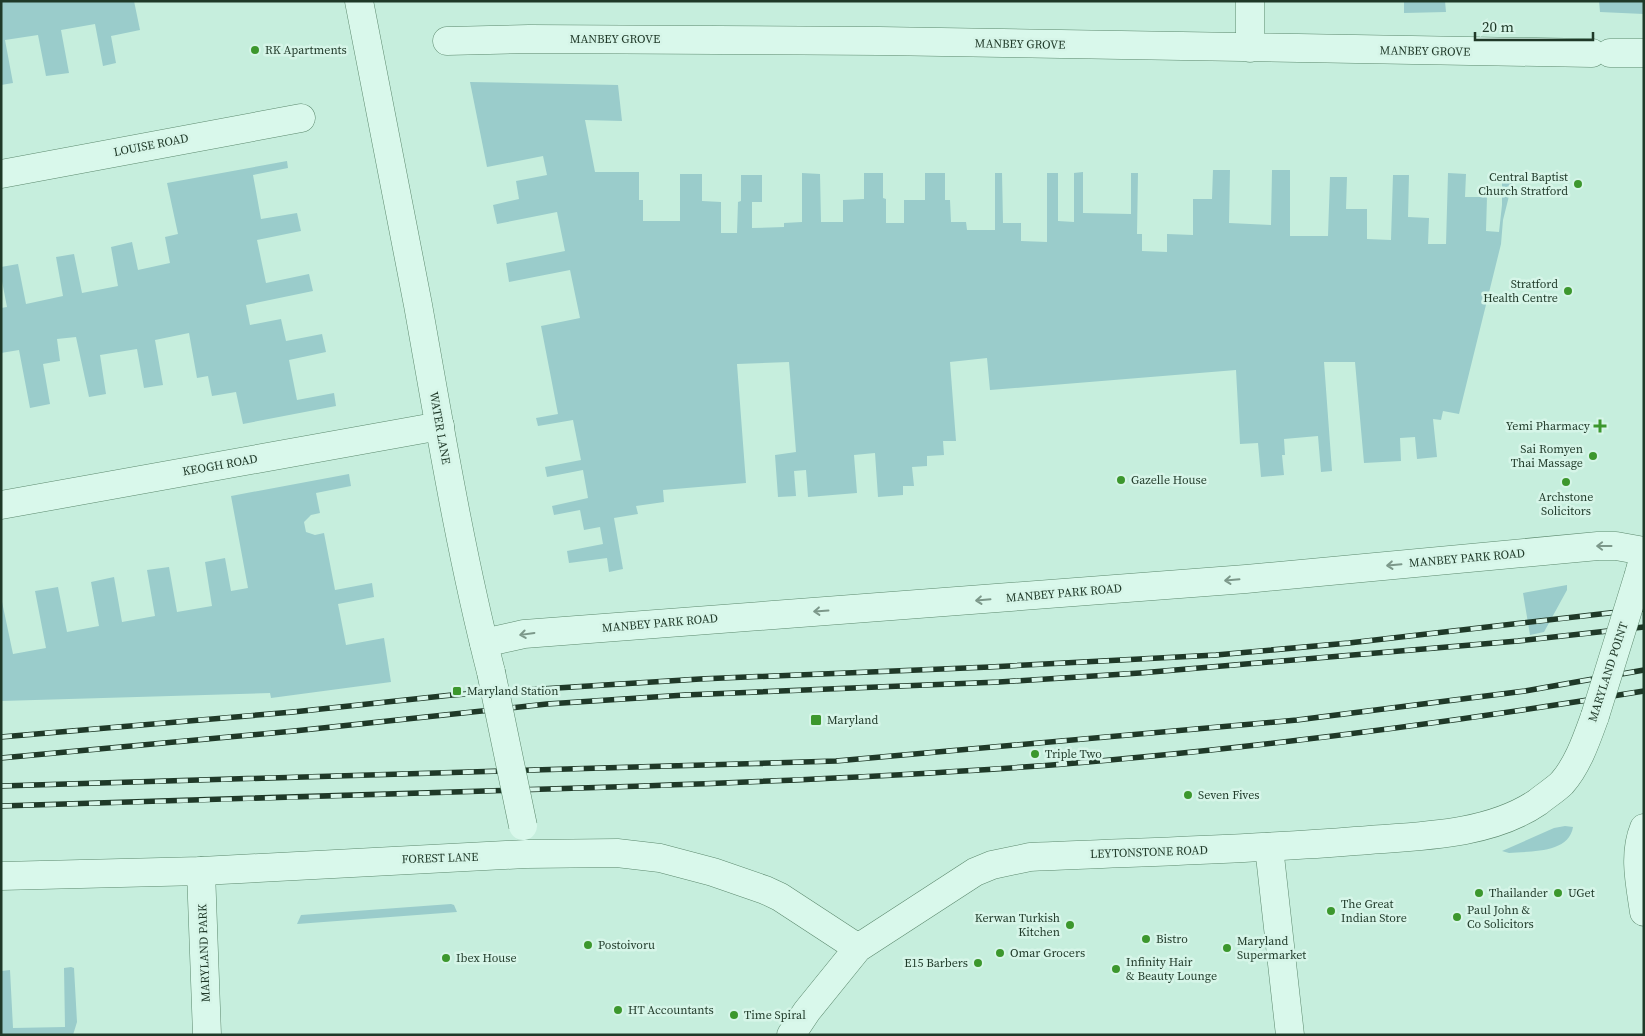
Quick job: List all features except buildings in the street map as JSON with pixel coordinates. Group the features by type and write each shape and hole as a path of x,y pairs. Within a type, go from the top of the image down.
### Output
{"street":[{"name":"WATER LANE","path":"359,1 465,566 491,672 523,826 526,854"},
{"path":"1250,1 1250,48"},
{"name":"MANBEY GROVE","path":"448,40 880,41 1644,53"},
{"name":"LOUISE ROAD","path":"1,174 301,118"},
{"name":"KEOGH ROAD","path":"1,505 440,426"},
{"name":"MANBEY PARK ROAD","path":"484,643 524,634 1246,579 1598,546 1616,546 1642,560"},
{"name":"MARYLAND POINT","path":"1561,784 1572,769 1595,716 1642,560"},
{"name":"LEYTONSTONE ROAD","path":"791,1035 807,1011 858,948 974,872 992,865 1030,857 1269,847 1427,836 1483,825 1511,816 1536,803 1561,784"},
{"path":"1644,828 1638,845 1638,863 1644,912"},
{"path":"1269,847 1290,1035"},
{"name":"FOREST LANE","path":"1,876 201,870 526,854 617,853 660,858 713,872 780,897 858,948"},
{"name":"MARYLAND PARK","path":"201,870 207,1035"}],"shaded area":[{"path":"1,1 134,1 140,30 111,36 116,63 103,66 95,24 61,30 69,73 46,76 38,35 5,40 13,83 1,85"},
{"path":"1404,1 1445,1 1446,12 1404,13"},
{"path":"1599,1 1644,1 1644,14 1600,12"},
{"path":"470,82 618,85 622,121 585,120 595,172 639,172 639,200 643,200 643,221 680,221 680,174 702,174 702,201 721,202 721,233 737,233 738,202 741,201 741,175 762,175 762,202 752,202 752,228 784,227 784,223 802,222 802,173 820,174 821,222 843,222 843,200 864,199 864,173 883,173 886,223 904,223 904,200 925,200 925,173 945,173 945,200 950,200 951,222 966,222 967,230 995,230 995,173 1002,173 1003,223 1021,223 1021,241 1047,242 1047,173 1058,173 1058,221 1074,222 1074,173 1083,172 1083,213 1131,214 1131,173 1138,173 1137,234 1142,234 1142,251 1167,252 1167,234 1193,235 1193,199 1212,199 1213,170 1230,170 1229,223 1271,225 1272,170 1290,170 1290,236 1328,236 1330,177 1347,177 1346,209 1367,209 1367,239 1391,240 1393,175 1409,175 1408,217 1429,218 1428,244 1446,244 1448,173 1466,174 1465,197 1487,197 1486,231 1499,232 1502,205 1502,175 1508,176 1515,172 1503,220 1501,244 1459,414 1443,411 1441,420 1433,419 1437,457 1417,459 1415,437 1400,438 1401,461 1364,463 1355,362 1324,362 1332,471 1321,472 1318,436 1284,439 1285,455 1282,455 1284,475 1261,477 1258,443 1240,444 1236,370 990,390 987,358 950,362 956,441 943,441 944,455 927,456 927,466 912,467 914,486 903,486 903,495 878,497 875,453 854,455 857,493 808,497 806,470 794,471 796,496 778,497 775,455 796,452 789,362 737,364 746,483 663,490 664,502 636,506 638,514 614,518 623,569 609,572 607,558 569,563 567,551 603,544 600,527 584,530 580,510 554,515 552,506 588,498 583,470 547,477 545,467 581,460 573,420 538,426 536,418 558,414 541,326 580,318 570,270 509,282 506,263 565,251 557,212 497,224 493,205 519,199 516,181 547,175 543,156 487,167"},
{"path":"287,161 288,168 253,175 261,219 297,213 301,231 257,240 266,283 309,274 313,291 246,305 250,325 281,319 286,341 322,334 326,352 289,360 297,400 334,393 336,406 243,424 236,392 212,396 208,376 197,378 189,333 155,340 163,385 144,388 137,349 100,355 106,394 89,397 76,337 57,339 60,361 43,364 50,404 30,408 19,350 1,353 1,308 7,307 1,267 18,264 26,304 63,296 56,257 74,254 82,293 118,286 111,247 132,242 138,270 170,263 165,237 178,234 167,183"},
{"path":"349,474 351,486 316,493 320,513 311,515 304,522 306,532 315,535 324,533 335,590 372,583 374,597 338,604 346,645 384,638 391,682 271,698 270,693 1,701 1,597 13,654 46,648 35,591 58,587 67,632 99,626 91,582 114,577 122,622 155,616 147,570 169,567 177,612 212,606 205,562 225,558 231,591 248,588 231,496"},
{"path":"1567,585 1567,590 1544,632 1530,635 1523,593"},
{"path":"1573,827 1570,836 1556,847 1526,852 1509,853 1502,851 1554,828"},
{"path":"454,905 457,912 297,924 301,915"},
{"path":"64,968 74,968 77,1022 73,1035 1,1035 1,971 10,970 13,1028 65,1027"}],"railway":[{"path":"1,737 293,712 452,695 700,679 1216,655 1349,643 1644,609"},
{"path":"1,758 294,731 547,704 685,695 999,682 1140,673 1518,641 1644,627"},
{"path":"1,786 836,761 1297,720 1525,691 1644,670"},
{"path":"1,806 716,783 918,774 1052,765 1126,759 1349,734 1497,714 1644,691"}],"place":[{"name":"RK Apartments","path":"255,50"},
{"name":"Central Baptist Church Stratford","path":"1578,184"},
{"name":"Stratford Health Centre","path":"1568,291"},
{"name":"Yemi Pharmacy","path":"1600,426"},
{"name":"Sai Romyen Thai Massage","path":"1593,456"},
{"name":"Gazelle House","path":"1121,480"},
{"name":"Archstone Solicitors","path":"1566,482"},
{"name":"Maryland Station","path":"457,691"},
{"name":"Maryland","path":"816,720"},
{"name":"Triple Two","path":"1035,754"},
{"name":"Seven Fives","path":"1188,795"},
{"name":"Thailander","path":"1479,893"},
{"name":"UGet","path":"1558,893"},
{"name":"The Great Indian Store","path":"1331,911"},
{"name":"Paul John & Co Solicitors","path":"1457,917"},
{"name":"Kerwan Turkish Kitchen","path":"1070,925"},
{"name":"Bistro","path":"1146,939"},
{"name":"Postoivoru","path":"588,945"},
{"name":"Maryland Supermarket","path":"1227,948"},
{"name":"Omar Grocers","path":"1000,953"},
{"name":"Ibex House","path":"446,958"},
{"name":"E15 Barbers","path":"978,963"},
{"name":"Infinity Hair & Beauty Lounge","path":"1116,969"},
{"name":"HT Accountants","path":"618,1010"},
{"name":"Time Spiral","path":"734,1015"}]}
